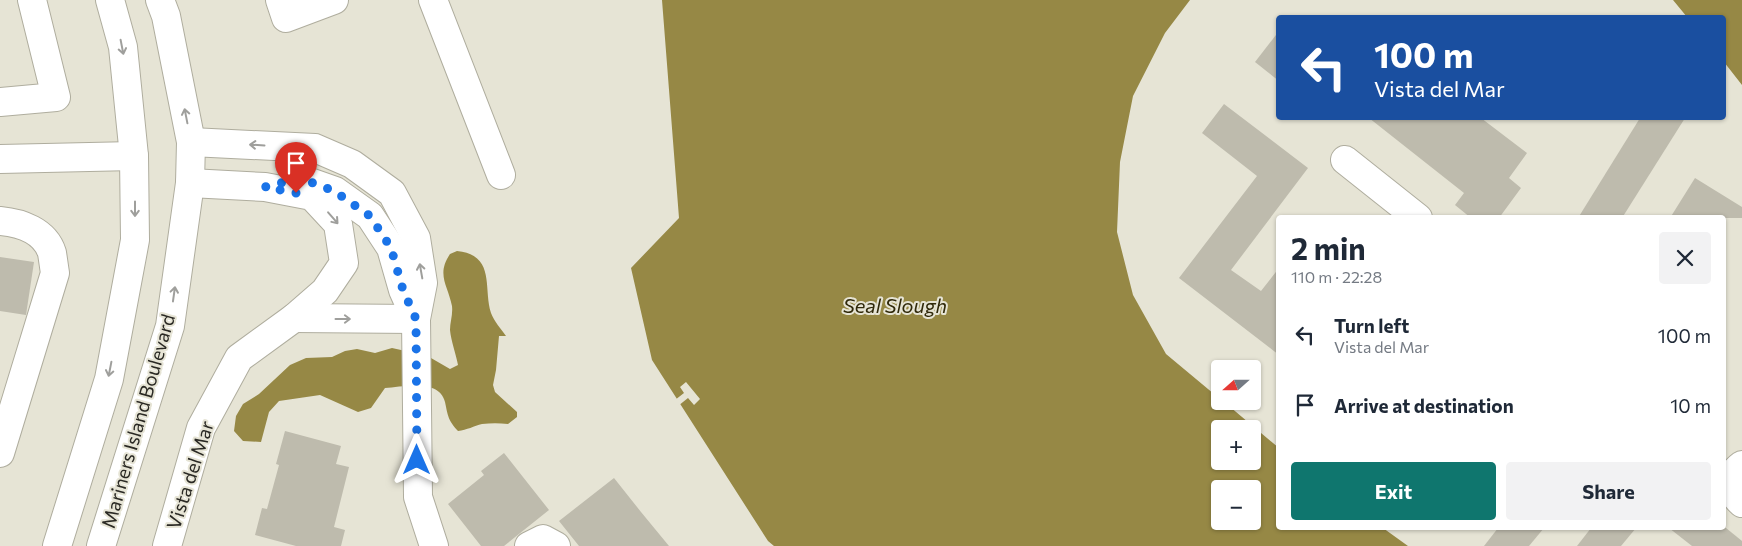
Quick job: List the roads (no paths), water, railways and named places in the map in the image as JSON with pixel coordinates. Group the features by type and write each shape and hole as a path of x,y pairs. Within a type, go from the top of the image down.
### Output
{"street":[{"path":"0,102 56,97 32,0"},
{"path":"60,536 108,379 135,240 134,156 123,48 110,0"},
{"name":"Mariners Island Boulevard","path":"103,541 170,326 190,183 191,142 166,16 160,0"},
{"path":"280,0 286,18 334,0"},
{"path":"434,0 501,175"},
{"path":"191,142 314,148 352,164 392,193 416,238 423,283 416,332 418,497 434,546"},
{"path":"0,159 134,156"},
{"path":"1345,160 1414,215"},
{"path":"265,187 300,178 334,191 370,216 391,248 416,332"},
{"name":"Vista del Mar","path":"167,546 201,428 238,358 294,318 325,291 344,263 338,224 312,196 265,187 190,183"},
{"path":"0,221 11,222 33,229 45,241 51,251 55,273 0,453"},
{"path":"294,318 416,332"},
{"path":"1734,465 1730,483 1733,496 1742,503"},
{"path":"529,546 543,539 556,546"}],"water":[{"name":"Seal Slough","path":"662,0 1190,0 1165,33 1133,96 1120,162 1117,232 1133,295 1166,354 1211,392 1211,410 1234,410 1246,420 1211,420 1211,470 1261,470 1261,433 1276,445 1276,530 1386,530 1408,546 774,546 768,541 652,360 631,268 679,218"},
{"path":"1673,0 1742,0 1742,85 1726,65 1726,15 1685,15"},
{"path":"457,251 478,259 486,274 491,313 506,336 499,336 493,385 495,392 517,412 517,417 508,424 482,424 458,431 449,418 441,394 428,387 410,386 385,388 371,408 358,412 320,395 279,401 269,412 261,442 243,441 234,431 236,416 243,404 259,394 290,365 306,358 332,357 345,351 357,349 375,353 392,348 431,358 450,369 458,365 450,330 452,306 443,274 450,254"}]}
